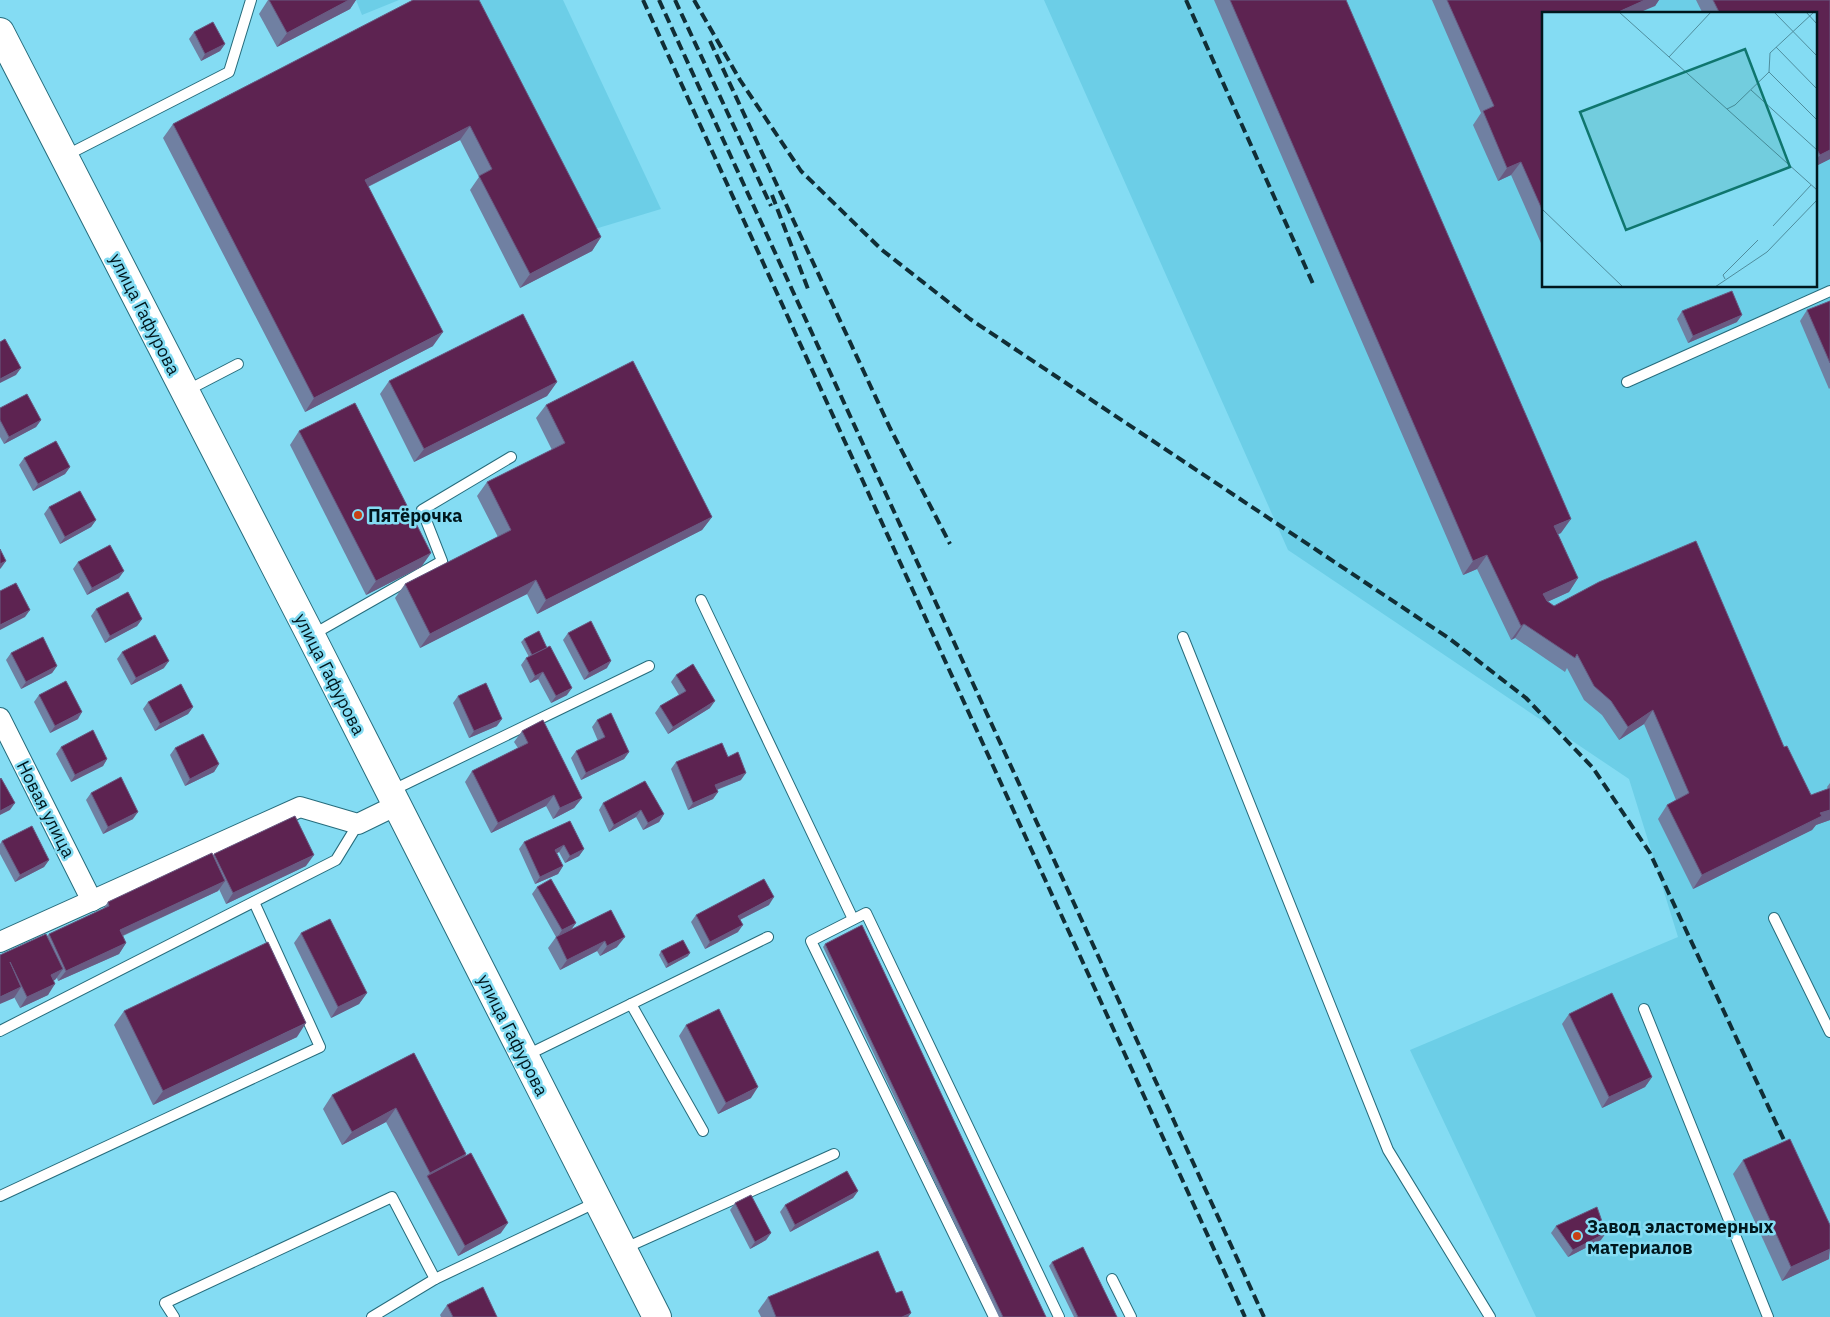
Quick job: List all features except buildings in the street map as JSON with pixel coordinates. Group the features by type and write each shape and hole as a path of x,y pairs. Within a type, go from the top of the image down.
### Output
{"main road":[{"name":"улица Гафурова","path":"0,32 311,636 657,1317"}],"street":[{"name":"Новая улица","path":"0,718 92,901"},
{"path":"0,942 300,807 358,824 393,798"}],"lane":[{"path":"64,156 229,72 252,0"},
{"path":"1627,382 1830,291"},
{"path":"185,392 238,364"},
{"path":"311,636 442,561 422,510 512,457"},
{"path":"701,600 853,919"},
{"path":"1183,637 1388,1150 1490,1317"},
{"path":"393,798 650,666"},
{"path":"0,1031 336,860 358,824"},
{"path":"0,1196 320,1047 254,902"},
{"path":"994,1317 811,941 866,912 1059,1317"},
{"path":"1774,918 1830,1032"},
{"path":"524,1056 768,937"},
{"path":"630,1004 703,1131"},
{"path":"1644,1009 1768,1317"},
{"path":"622,1249 834,1154"},
{"path":"174,1317 165,1302 392,1197 435,1279"},
{"path":"372,1317 435,1279 598,1202"},
{"path":"1112,1279 1131,1317"}],"shaded area":[{"path":"356,0 399,0 362,15"},
{"path":"468,0 563,0 661,209 585,232"},
{"path":"1044,0 1830,0 1830,1317 1536,1317 1410,1050 1678,937 1629,779 1288,550"}],"railway":[{"path":"643,0 1245,1317"},
{"path":"659,0 1264,1317"},
{"path":"675,0 771,206"},
{"path":"694,0 740,80 801,171 882,250 970,319 1450,639 1526,698 1593,768 1650,853 1790,1153"},
{"path":"1186,0 1314,286"},
{"path":"710,41 890,428 950,544"},
{"path":"772,195 808,289"}],"place":[{"name":"Пятёрочка","path":"358,515"},
{"name":"Завод эластомерных материалов","path":"1577,1236"}]}
